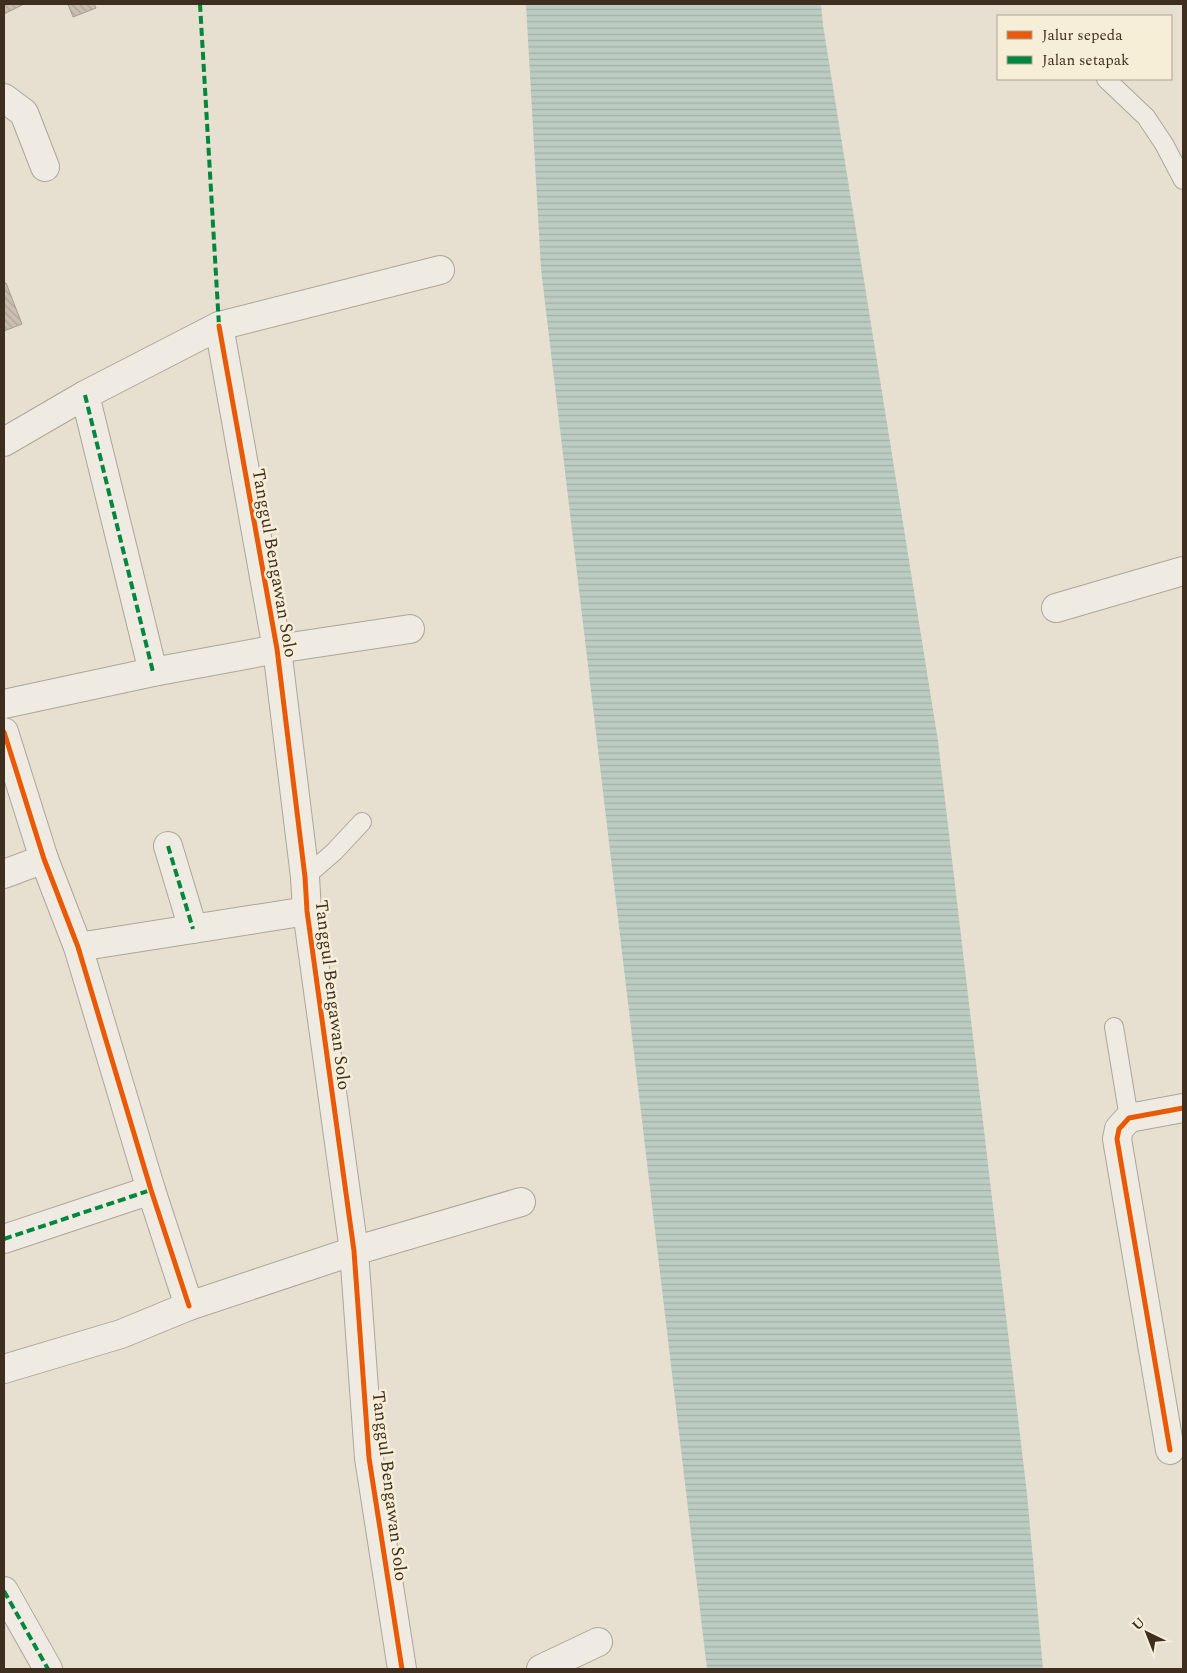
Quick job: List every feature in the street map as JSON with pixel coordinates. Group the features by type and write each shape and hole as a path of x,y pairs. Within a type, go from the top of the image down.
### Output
{"street":[{"path":"4,98 24,113 44,167"},
{"path":"4,442 85,395 220,326 440,270"},
{"name":"Tanggul Bengawan Solo","path":"220,326 277,649 305,877 307,911 354,1251 369,1458 402,1669"},
{"path":"85,395 153,672"},
{"path":"1056,608 1183,570"},
{"path":"4,704 153,672 277,649 410,629"},
{"path":"4,732 44,859 78,947 151,1190 189,1306"},
{"path":"168,846 193,929"},
{"path":"4,874 44,859"},
{"path":"78,947 307,911"},
{"path":"1170,1450 1117,1140 1119,1129 1129,1118 1183,1108"},
{"path":"4,1238 151,1190"},
{"path":"4,1370 121,1334 189,1306 354,1251 521,1202"},
{"path":"4,1591 48,1669"},
{"path":"541,1669 598,1642"}],"lane":[{"path":"1107,80 1146,117 1164,144 1183,180"},
{"path":"305,877 334,852 362,822"},
{"path":"1114,1027 1129,1118"}],"shaded area":[{"path":"526,4 821,4 938,741 1027,1494 1043,1669 707,1669 541,269"}],"building":[{"path":"4,4 24,4 4,14"},
{"path":"68,4 94,4 96,8 73,17"},
{"path":"4,283 6,283 22,324 4,331"}],"marked path":[{"path":"200,4 219,326"},
{"path":"85,395 153,672"},
{"path":"168,846 193,929"},
{"path":"4,1239 151,1190"},
{"path":"4,1591 48,1669"}],"cycle path":[{"path":"219,326 277,649 305,877 307,911 354,1251 369,1458 402,1669"},
{"path":"4,732 44,859 78,947 151,1190 189,1306"},
{"path":"1170,1450 1117,1139 1119,1129 1129,1118 1183,1108"}]}
